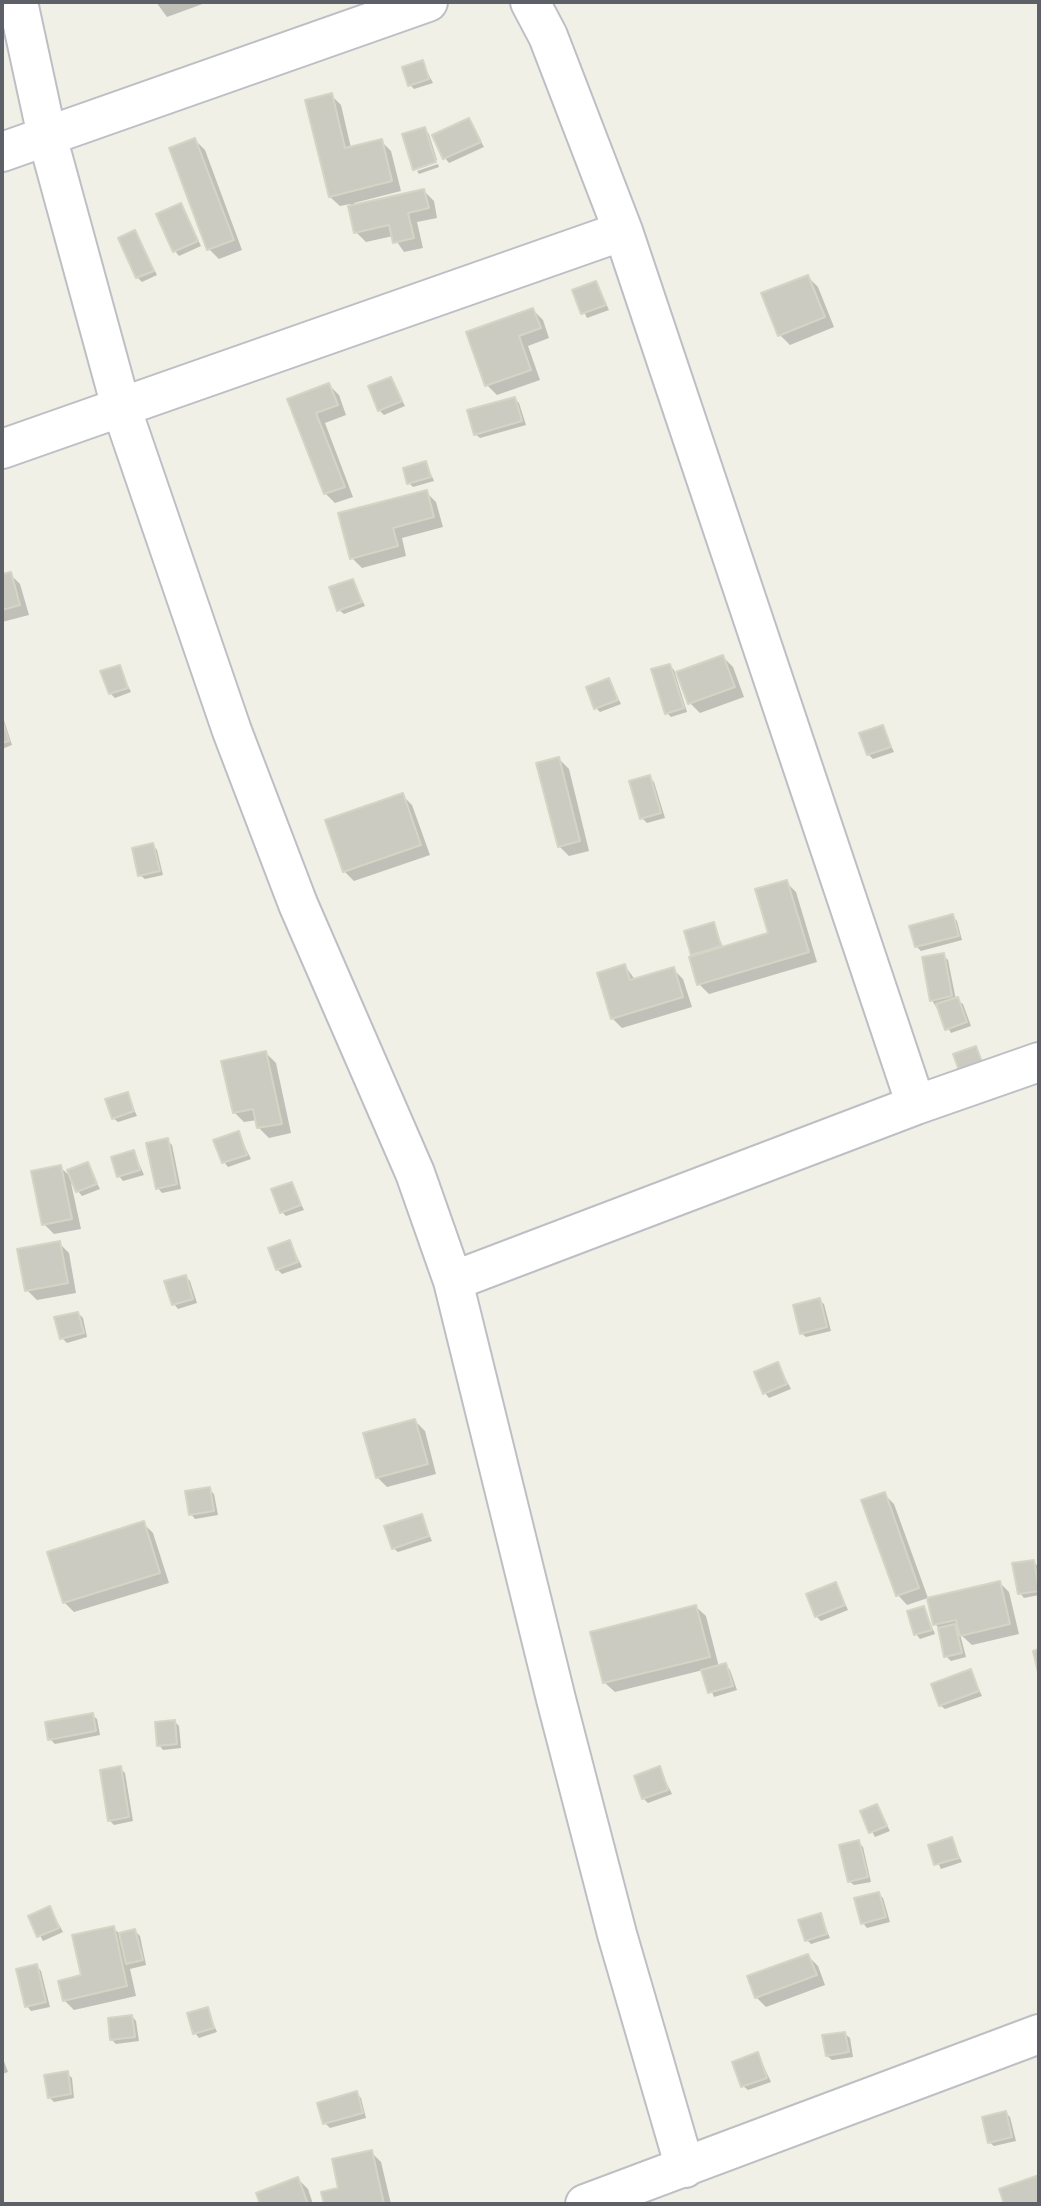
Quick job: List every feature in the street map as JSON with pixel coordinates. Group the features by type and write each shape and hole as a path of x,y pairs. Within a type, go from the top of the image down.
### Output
{"street":[{"path":"18,2 47,136 121,407 232,731 284,867 415,1173 453,1281 617,1934 685,2168"},
{"path":"2,152 428,2"},
{"path":"530,2 548,36 623,231 916,1104"},
{"path":"2,449 623,231"},
{"path":"453,1281 916,1104 1039,1062"},
{"path":"585,2204 1039,2034"}],"building":[{"path":"423,60 429,79 408,86 402,67"},
{"path":"332,93 345,148 382,139 392,181 329,197 305,100"},
{"path":"469,118 481,142 443,159 432,135"},
{"path":"425,127 436,162 413,170 402,134"},
{"path":"195,138 234,240 207,250 169,148"},
{"path":"424,189 429,208 408,213 414,238 393,243 389,225 354,233 348,206"},
{"path":"181,203 198,241 173,252 156,214"},
{"path":"135,230 154,271 136,278 118,238"},
{"path":"808,275 825,317 778,336 761,293"},
{"path":"596,281 606,305 581,314 572,290"},
{"path":"533,308 541,328 519,336 531,370 485,386 466,332"},
{"path":"391,377 402,401 378,411 368,386"},
{"path":"329,383 338,405 316,413 345,487 324,494 287,399"},
{"path":"515,397 522,421 474,435 467,410"},
{"path":"426,461 431,477 407,484 403,468"},
{"path":"427,490 434,517 393,528 398,546 350,559 338,513"},
{"path":"11,572 20,605 2,610 2,574"},
{"path":"353,579 362,602 337,611 329,587"},
{"path":"723,655 735,687 688,704 676,672"},
{"path":"670,664 684,708 665,714 651,669"},
{"path":"120,665 128,688 109,694 100,671"},
{"path":"609,678 618,700 594,709 586,687"},
{"path":"2,719 9,741 2,743"},
{"path":"883,725 891,747 867,755 859,733"},
{"path":"559,757 580,841 558,847 536,763"},
{"path":"650,775 661,813 640,819 629,781"},
{"path":"403,793 421,845 343,872 325,820"},
{"path":"153,843 160,871 138,876 132,848"},
{"path":"787,880 809,952 697,985 689,957 768,933 755,889"},
{"path":"953,914 959,936 915,947 909,926"},
{"path":"714,922 721,946 691,955 684,931"},
{"path":"944,953 952,996 930,1001 922,957"},
{"path":"625,964 630,980 674,967 683,997 611,1019 597,973"},
{"path":"958,997 967,1022 945,1030 936,1004"},
{"path":"976,1046 984,1067 961,1076 953,1054"},
{"path":"266,1051 282,1124 257,1128 253,1109 233,1113 221,1061"},
{"path":"128,1092 134,1111 112,1119 105,1099"},
{"path":"239,1131 247,1155 222,1163 213,1140"},
{"path":"168,1138 177,1184 156,1189 146,1143"},
{"path":"134,1150 140,1170 117,1177 111,1157"},
{"path":"88,1162 97,1184 76,1192 67,1170"},
{"path":"61,1165 72,1219 42,1225 31,1171"},
{"path":"292,1182 301,1205 280,1213 271,1189"},
{"path":"290,1240 298,1262 276,1270 268,1248"},
{"path":"60,1241 68,1283 25,1291 17,1249"},
{"path":"186,1275 193,1299 172,1305 164,1281"},
{"path":"820,1298 827,1327 800,1334 793,1305"},
{"path":"78,1312 84,1333 60,1339 54,1317"},
{"path":"778,1362 787,1384 763,1394 754,1372"},
{"path":"415,1419 428,1464 376,1478 363,1433"},
{"path":"210,1487 214,1511 189,1515 185,1491"},
{"path":"885,1492 919,1588 896,1596 861,1500"},
{"path":"422,1514 429,1536 392,1549 384,1526"},
{"path":"144,1521 160,1573 63,1603 47,1552"},
{"path":"1034,1560 1039,1591 1018,1594 1012,1563"},
{"path":"1000,1581 1010,1624 960,1636 956,1620 933,1625 927,1598"},
{"path":"836,1582 845,1605 815,1617 806,1594"},
{"path":"696,1605 710,1657 603,1683 590,1632"},
{"path":"924,1606 932,1630 914,1635 907,1611"},
{"path":"955,1624 962,1653 944,1657 938,1628"},
{"path":"1039,1649 1039,1672 1038,1672 1033,1651"},
{"path":"726,1663 733,1686 708,1693 701,1670"},
{"path":"971,1669 979,1691 939,1706 931,1684"},
{"path":"93,1713 96,1731 48,1740 45,1722"},
{"path":"175,1720 177,1744 157,1746 155,1722"},
{"path":"121,1766 129,1817 108,1821 100,1770"},
{"path":"660,1766 668,1790 642,1799 634,1776"},
{"path":"877,1804 887,1826 869,1833 860,1811"},
{"path":"952,1837 959,1858 934,1865 928,1845"},
{"path":"859,1840 868,1877 848,1882 839,1845"},
{"path":"879,1892 886,1917 861,1924 854,1898"},
{"path":"50,1906 59,1928 37,1937 28,1916"},
{"path":"821,1913 827,1934 805,1941 798,1920"},
{"path":"114,1926 127,1986 63,2001 58,1981 81,1975 72,1935"},
{"path":"135,1929 143,1960 126,1964 119,1933"},
{"path":"808,1954 817,1975 755,1998 747,1976"},
{"path":"37,1964 46,2002 25,2007 16,1969"},
{"path":"208,2007 214,2028 193,2034 187,2013"},
{"path":"132,2015 135,2037 110,2040 108,2018"},
{"path":"845,2032 849,2052 826,2056 822,2035"},
{"path":"758,2052 767,2078 741,2087 732,2062"},
{"path":"68,2071 71,2094 48,2098 44,2075"},
{"path":"357,2091 363,2113 323,2124 317,2103"},
{"path":"1006,2111 1012,2137 988,2143 982,2117"},
{"path":"372,2150 384,2204 324,2204 321,2192 338,2188 332,2159"},
{"path":"1039,2175 1039,2204 1004,2204 999,2189"},
{"path":"298,2177 308,2204 260,2204 256,2193"}]}
